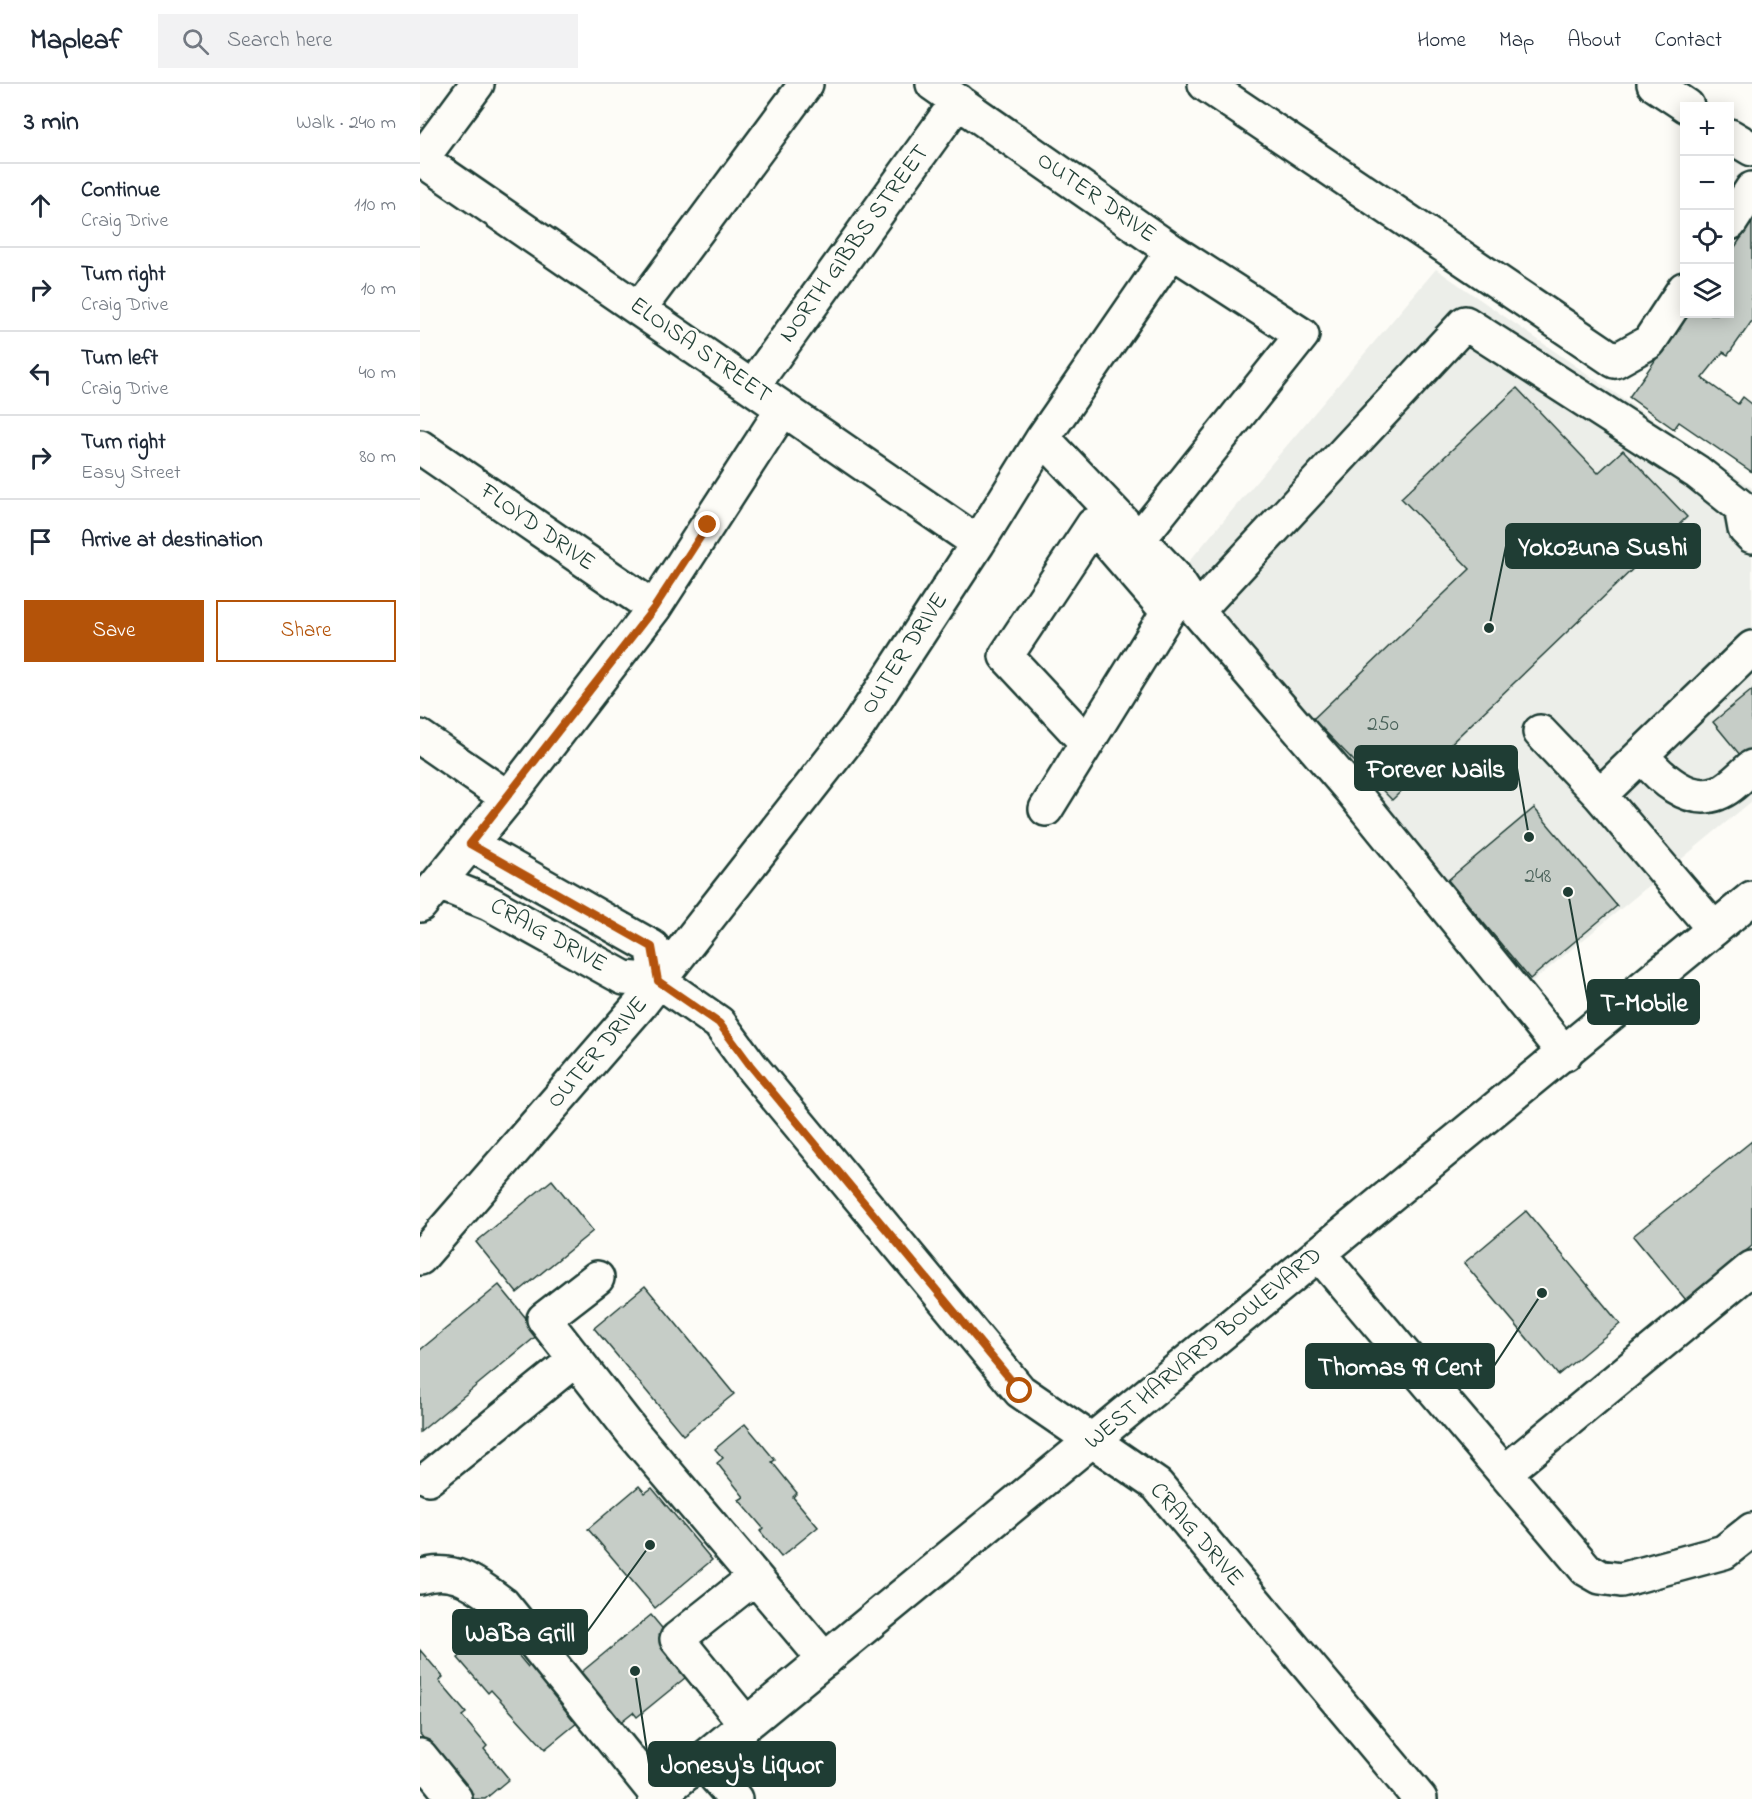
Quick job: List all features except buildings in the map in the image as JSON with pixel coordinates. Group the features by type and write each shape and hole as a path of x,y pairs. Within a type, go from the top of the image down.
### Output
{"main road":[{"path":"421,160 477,84"},
{"path":"639,309 806,84"},
{"path":"1205,84 1615,361 1649,342 1680,296"},
{"path":"1654,84 1681,102"},
{"name":"OUTER DRIVE","path":"420,1257 658,981 859,725 978,543 1043,438 1172,251 946,93"},
{"name":"NORTH GIBBS STREET","path":"752,387 946,93"},
{"path":"1734,138 1752,149"},
{"name":"ELOISA STREET","path":"421,160 978,543"},
{"path":"1734,217 1752,189"},
{"path":"1139,539 1302,335 1172,251"},
{"path":"1197,611 1465,323 1697,472 1742,507 1745,529 1752,536"},
{"path":"430,894 508,798 654,608 783,409"},
{"path":"1043,438 1174,576 1197,611 1351,790 1565,1054"},
{"name":"FLOYD DRIVE","path":"420,447 654,608"},
{"path":"1046,809 1088,743 1168,612 1093,525 1006,656 1088,743"},
{"path":"1599,795 1752,648"},
{"path":"1540,732 1599,795 1714,929"},
{"path":"420,737 508,798"},
{"path":"1642,756 1663,780 1682,791 1698,794 1718,794 1752,767"},
{"name":"CRAIG DRIVE","path":"470,844 652,947 658,981"},
{"name":"CRAIG DRIVE","path":"430,894 489,903 624,978 658,981 719,1023 750,1065 1020,1391 1157,1485 1420,1799"},
{"name":"WEST HARVARD BOULEVARD","path":"657,1798 1752,898"},
{"path":"1320,1254 1570,1553 1586,1569 1600,1577 1621,1580 1724,1552 1752,1530"},
{"path":"1504,1473 1752,1268"},
{"path":"597,1278 544,1319 633,1433 825,1660"},
{"path":"429,1478 576,1359"},
{"path":"420,1577 430,1574 452,1574 476,1583 503,1604 657,1798"},
{"path":"746,1724 677,1639 754,1577"},
{"path":"420,1756 455,1799"},
{"path":"702,1761 735,1799"}],"shaded area":[{"path":"1436,269 1752,488 1752,801 1522,990 1186,565"}],"place":[{"name":"Yokozuna Sushi","path":"1489,628"},
{"name":"Forever Nails","path":"1529,837"},
{"name":"T-Mobile","path":"1568,892"},
{"name":"Thomas 99 Cent","path":"1542,1293"},
{"name":"WaBa Grill","path":"650,1545"},
{"name":"Jonesy's Liquor","path":"635,1671"}],"route":[{"path":"708,525 654,608 470,844 652,947 658,981 719,1023 750,1065 1020,1391"}]}
